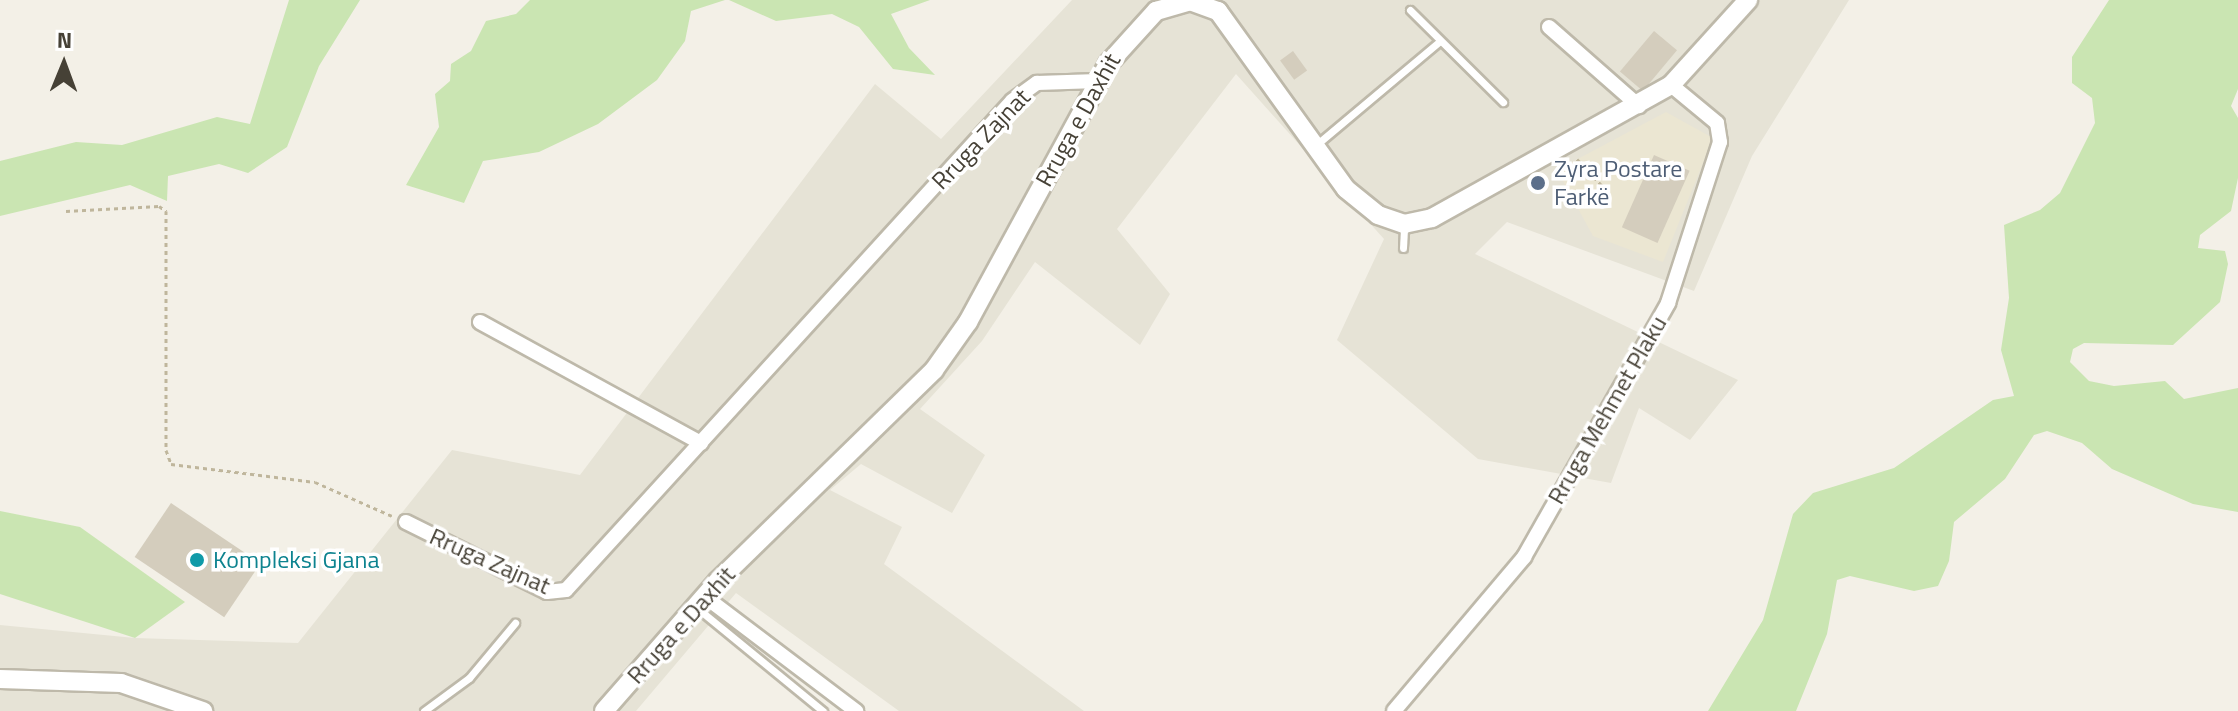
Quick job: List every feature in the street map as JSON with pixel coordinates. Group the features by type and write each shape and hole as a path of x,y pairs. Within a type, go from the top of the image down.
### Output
{"street":[{"path":"1404,224 1432,218 1639,106 1671,85 1748,0"},
{"name":"Rruga e Daxhit","path":"604,711 700,601 914,391 952,348 1098,81 1119,47 1156,11 1179,2 1202,1 1224,17 1314,148 1362,204 1404,224"},
{"path":"1549,27 1639,106"},
{"name":"Rruga Zajnat","path":"406,522 557,592 566,590 1012,101 1037,83 1098,81"},
{"name":"Rruga Mehmet Plaku","path":"1394,711 1524,557 1668,303 1720,142 1717,123 1671,85"},
{"path":"480,322 701,443"},
{"path":"700,601 856,711"},
{"path":"0,679 121,683 203,711"}],"lane":[{"path":"1410,10 1503,102"},
{"path":"1314,148 1440,41"},
{"path":"1403,248 1404,224"},
{"path":"700,601 823,711"},
{"path":"424,711 469,678 515,623"}],"path":[{"path":"1577,159 1607,191"},
{"name":"Rruga Zajnat","path":"66,211 159,206 166,211 166,450 171,464 315,482 406,522"}],"shaded area":[{"path":"1072,0 1849,0 1752,156 1694,291 1507,222 1475,254 1738,380 1690,440 1639,408 1611,483 1478,459 1337,340 1384,239 1236,74 1117,229 1170,294 1140,345 1035,262 982,341 920,409 985,455 952,513 861,464 830,490 902,527 884,564 1084,711 899,711 736,593 636,711 0,711 0,625 135,638 298,643 452,450 580,475 875,84 941,139"},
{"path":"1666,112 1713,138 1663,262 1593,236 1557,170"}],"green space":[{"path":"289,0 360,0 319,66 287,147 248,173 219,164 168,176 167,201 130,185 0,216 0,161 76,142 122,145 217,117 250,124"},
{"path":"530,0 725,0 691,11 685,41 657,80 598,124 539,152 483,161 464,203 406,185 439,127 435,94 450,81 451,64 471,51 486,21 516,14"},
{"path":"729,0 930,0 891,14 909,48 935,75 893,69 859,27 832,14 776,21"},
{"path":"2109,0 2238,0 2238,89 2231,106 2238,118 2238,178 2231,211 2200,235 2198,248 2225,251 2228,264 2220,302 2173,345 2084,343 2073,349 2070,362 2089,381 2114,386 2165,381 2184,399 2238,388 2238,512 2193,504 2112,469 2082,443 2047,431 2034,435 2005,479 1954,522 1949,561 1938,586 1914,591 1850,576 1837,580 1827,634 1796,711 1708,711 1763,620 1793,514 1813,493 1894,468 1993,400 2014,396 2001,350 2009,298 2004,225 2040,210 2060,193 2095,123 2092,98 2072,83 2072,57"},
{"path":"0,511 80,527 185,602 135,638 0,594"}],"building":[{"path":"1654,31 1677,50 1643,91 1620,72"},
{"path":"1293,51 1307,70 1294,80 1280,60"},
{"path":"1654,155 1690,171 1657,243 1622,227"},
{"name":"Kompleksi Gjana","path":"171,503 261,563 224,617 135,557"}],"place":[{"name":"Zyra Postare Farkë","path":"1538,183"},
{"name":"Kompleksi Gjana","path":"197,560"}]}
